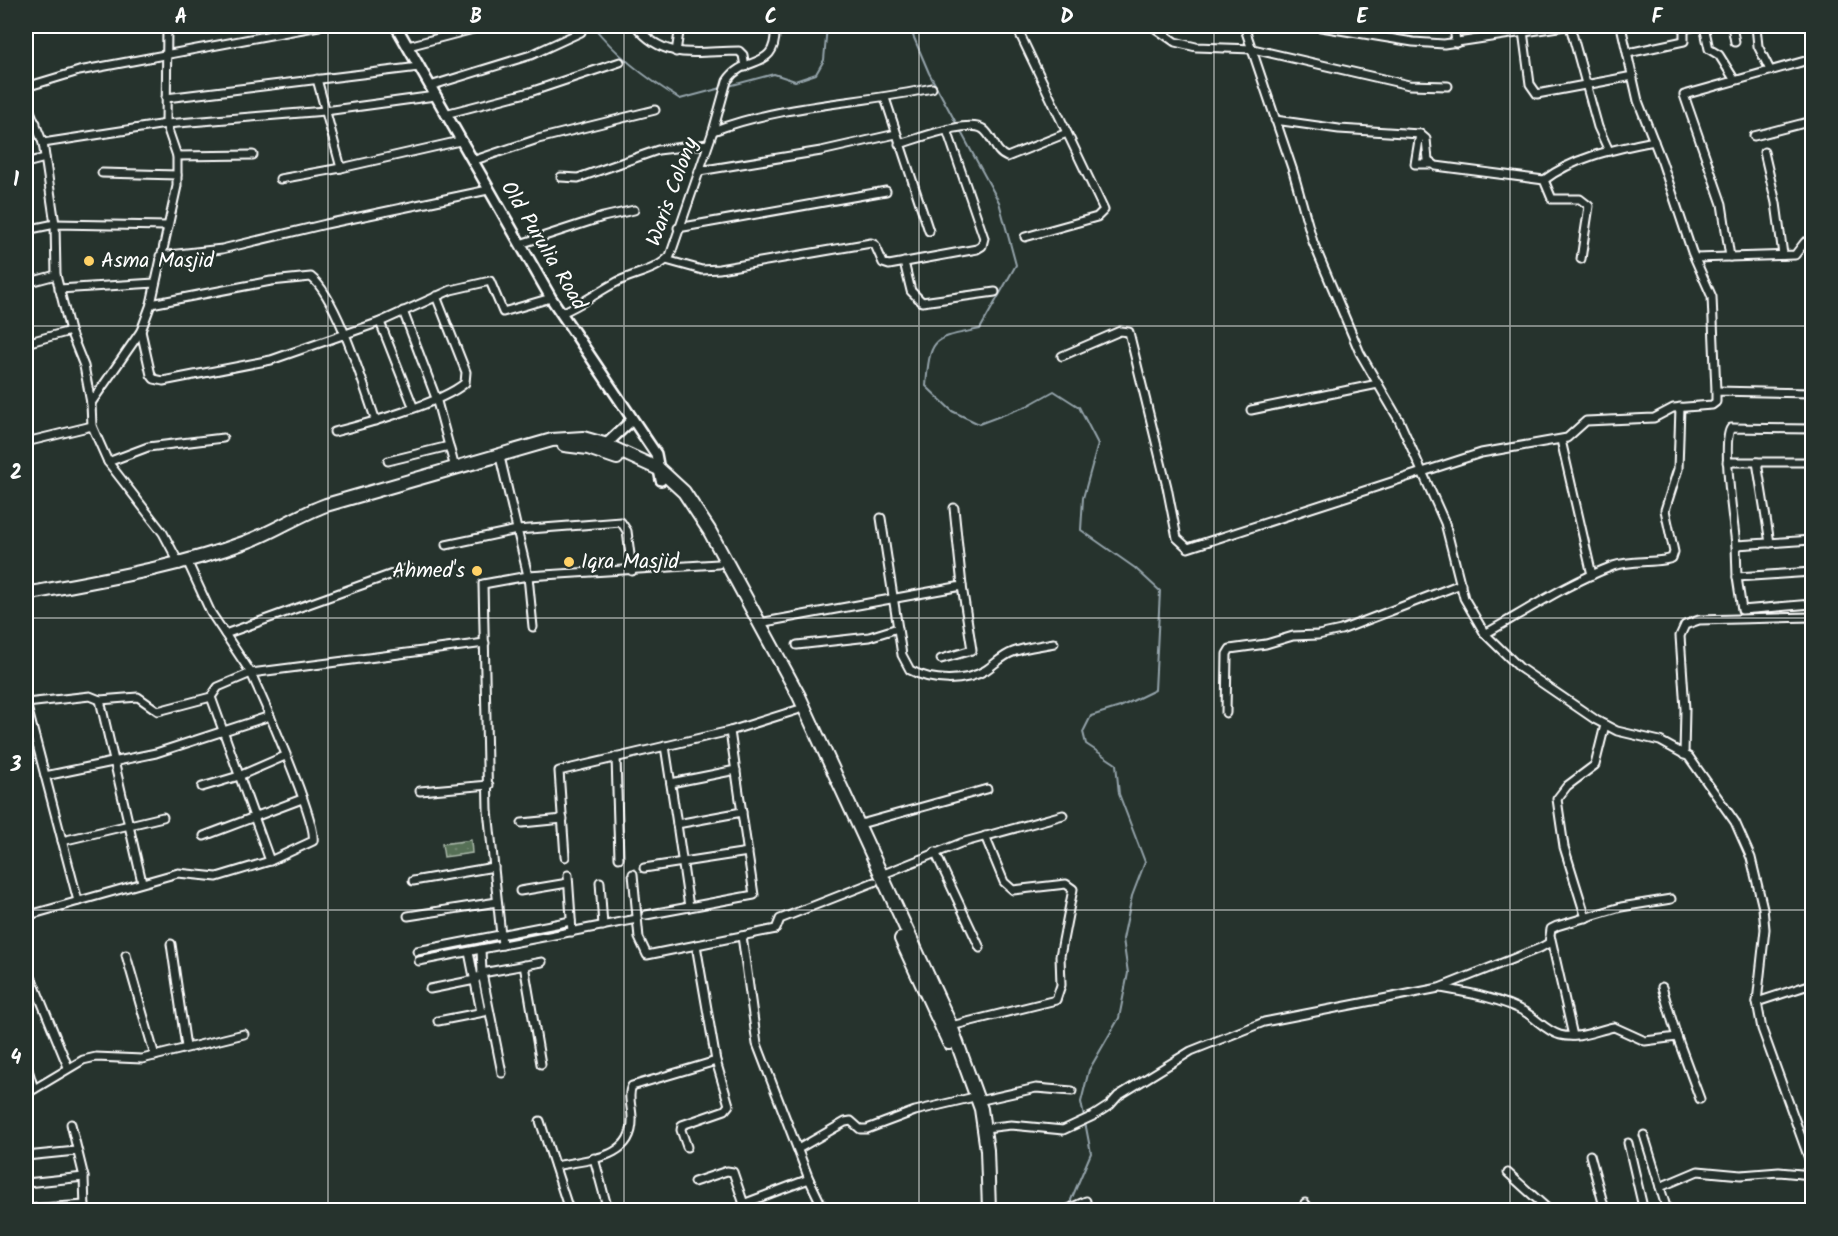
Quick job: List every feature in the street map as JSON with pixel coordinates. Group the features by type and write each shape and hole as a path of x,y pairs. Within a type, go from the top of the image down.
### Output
{"highway":[{"path":"26,594 183,565 253,539 317,508 552,440 583,438 660,475 671,478 697,511 798,696 856,825 877,879 985,1128 989,1210"},
{"path":"26,599 183,565 249,548 322,512 560,445 602,448"},
{"path":"660,475 690,513 797,710 877,879 951,1026 974,1100 982,1210"}],"main road":[{"name":"Old Purulia Road","path":"396,26 551,297 656,454 660,475"},
{"path":"602,448 632,420"}],"street":[{"path":"91,403 141,331 151,304 177,186 177,156 166,124 167,26"},
{"path":"26,87 79,71 318,26"},
{"path":"408,46 485,26"},
{"path":"636,26 651,43 676,51 740,51 745,67 765,58 774,48 775,26"},
{"path":"676,51 680,26"},
{"path":"1016,26 1104,212 1097,218 1025,237"},
{"path":"1152,26 1175,42 1196,47 1253,49 1409,85 1449,86"},
{"path":"1244,26 1293,171 1313,242 1360,353 1399,420 1445,523 1464,598 1485,634 1520,668 1605,726 1660,741 1689,757 1735,822 1751,858 1765,929 1757,1002 1762,1029 1812,1167"},
{"path":"1315,26 1413,42 1456,43 1565,26"},
{"path":"1454,26 1456,43"},
{"path":"1570,26 1598,128 1609,151"},
{"path":"1062,356 1120,331 1129,332 1167,487 1177,538 1184,546 1204,544 1497,449 1561,440 1571,436 1586,421 1654,418 1669,409 1714,404 1716,391 1712,297 1695,258 1638,101 1622,26"},
{"path":"1628,53 1684,41 1683,30 1697,26"},
{"path":"1704,26 1709,49 1719,55 1734,79"},
{"path":"1732,26 1735,42"},
{"path":"1756,26 1758,46 1770,70"},
{"path":"1523,31 1530,84 1533,91 1541,95 1633,75"},
{"path":"430,86 531,55 580,32"},
{"path":"1730,257 1722,204 1683,98 1686,92 1812,59"},
{"path":"445,114 530,92 620,62"},
{"path":"166,98 419,67"},
{"name":"Waris Colony","path":"561,313 580,305 615,283 659,266 666,260 713,131 727,81 731,74 745,67"},
{"path":"317,79 341,168"},
{"path":"713,131 781,111 885,98 932,88"},
{"path":"43,143 166,124 325,111 435,96"},
{"path":"885,98 929,231"},
{"path":"26,101 43,143 55,224 56,275 70,331 84,366 91,403 92,426 108,462 163,533 211,613 251,673 270,716 314,832 313,840 270,861 218,877 210,878 187,872 142,882 26,916"},
{"path":"472,161 538,139 655,110"},
{"path":"1275,120 1339,129 1420,134 1426,139 1428,160 1431,164"},
{"path":"1754,136 1812,121"},
{"path":"26,128 36,123"},
{"path":"899,144 969,126 984,130 1000,153 1008,157 1067,133"},
{"path":"666,260 702,270 719,269 871,243 875,245 885,264 977,249 984,242 947,130"},
{"path":"699,171 821,151 896,134"},
{"path":"1420,134 1415,164 1431,164 1544,180 1569,164 1609,151 1654,141"},
{"path":"280,179 341,168 460,141"},
{"path":"561,177 578,178 658,150 708,144"},
{"path":"1764,152 1776,203 1783,255"},
{"path":"177,156 254,155"},
{"path":"26,163 45,158"},
{"path":"102,173 177,175"},
{"path":"1544,180 1552,199 1580,199 1589,206 1581,259"},
{"path":"160,256 222,249 326,224 488,190"},
{"path":"678,228 886,191"},
{"path":"520,244 603,217 634,210"},
{"path":"26,230 55,224 167,226"},
{"path":"1695,258 1798,254 1805,242 1812,240"},
{"path":"904,262 911,291 922,302 995,292"},
{"path":"26,283 56,275"},
{"path":"151,304 271,281 311,277 322,290 346,335 376,421"},
{"path":"141,331 151,375 154,379 163,381 271,360 380,322 468,284 488,280 503,312 551,297"},
{"path":"59,289 155,283"},
{"path":"334,432 376,421 436,398 461,386 467,379 436,296"},
{"path":"403,311 436,398 455,468"},
{"path":"380,322 413,406"},
{"path":"26,343 70,331"},
{"path":"1251,410 1378,384"},
{"path":"1716,391 1812,393"},
{"path":"1485,634 1592,575 1625,562 1665,561 1673,556 1665,510 1678,469 1680,407"},
{"path":"26,442 92,426"},
{"path":"1812,429 1731,429 1727,435 1727,462 1742,609 1812,604"},
{"path":"108,462 148,447 223,438"},
{"path":"1561,440 1592,575"},
{"path":"388,460 449,446"},
{"path":"501,461 528,576 533,627"},
{"path":"1727,462 1812,462"},
{"path":"1757,462 1770,543"},
{"path":"941,659 972,650 962,586 954,508"},
{"path":"881,518 898,628 907,666 916,673 934,678 976,675 1015,651 1054,644"},
{"path":"446,545 517,530 621,522 627,531 632,571"},
{"path":"1736,545 1812,540"},
{"path":"502,945 488,810 483,584 528,576 718,564"},
{"path":"225,634 409,568"},
{"path":"1737,577 1812,572"},
{"path":"1226,713 1227,654 1230,649 1266,644 1293,636 1318,635 1341,630 1461,584"},
{"path":"759,624 962,586"},
{"path":"1684,755 1685,709 1680,636 1685,625 1699,620 1812,617"},
{"path":"797,645 869,637 898,628"},
{"path":"78,901 26,703 90,696 100,700 138,697 154,709 165,710 211,697 218,687 251,673 484,644"},
{"path":"211,697 270,861"},
{"path":"100,700 142,882"},
{"path":"565,857 560,771 730,731 797,710"},
{"path":"45,776 114,763 223,733 270,716"},
{"path":"1586,918 1564,847 1557,799 1567,786 1595,765 1605,726"},
{"path":"646,915 754,894 730,731"},
{"path":"665,746 689,907"},
{"path":"202,787 239,776 285,756"},
{"path":"616,757 619,858"},
{"path":"671,783 736,770"},
{"path":"420,791 489,785"},
{"path":"856,825 987,789"},
{"path":"204,836 302,799"},
{"path":"676,824 742,812"},
{"path":"633,874 639,938 647,955 776,929 780,919 935,852 1063,815"},
{"path":"62,841 163,817"},
{"path":"522,824 563,819"},
{"path":"951,1026 1056,1000 1060,985 1060,956 1073,889 1066,884 1017,890 1008,887 985,836"},
{"path":"644,868 748,852"},
{"path":"935,852 980,948"},
{"path":"413,881 494,867"},
{"path":"520,891 568,879 572,932"},
{"path":"600,882 603,926"},
{"path":"1573,1036 1551,939 1553,928 1630,905 1671,899"},
{"path":"408,916 497,902"},
{"path":"419,962 638,919"},
{"path":"417,951 571,921"},
{"path":"742,936 758,1044 809,1179 822,1207 810,1210"},
{"path":"985,1128 1011,1125 1063,1130 1092,1116 1110,1105 1118,1096 1191,1052 1230,1034 1286,1017 1439,988 1540,948 1551,939"},
{"path":"171,944 186,1047"},
{"path":"687,1147 681,1130 682,1125 725,1110 729,1105 716,1061 696,945"},
{"path":"481,949 482,973 502,1072"},
{"path":"470,952 482,1012"},
{"path":"126,955 155,1056"},
{"path":"430,989 475,980 482,973 542,962"},
{"path":"524,965 541,1064"},
{"path":"32,979 68,1066"},
{"path":"1757,1002 1812,984"},
{"path":"1662,987 1677,1037 1700,1099"},
{"path":"1439,988 1471,993 1506,1003 1527,1013 1554,1033 1573,1036 1614,1027 1645,1041 1677,1037"},
{"path":"438,1021 490,1011"},
{"path":"26,1094 68,1066 96,1057 142,1059 244,1034"},
{"path":"555,1166 594,1158 618,1150 628,1141 631,1132 632,1086 716,1061"},
{"path":"26,1063 27,1075 34,1089"},
{"path":"798,1149 845,1122 851,1121 860,1129 867,1129 915,1111 1036,1088 1072,1091"},
{"path":"540,1121 569,1210"},
{"path":"26,1209 85,1208 84,1177 71,1124"},
{"path":"1644,1135 1667,1210"},
{"path":"1628,1143 1642,1203 1641,1210"},
{"path":"26,1156 76,1150"},
{"path":"1590,1155 1605,1210"},
{"path":"594,1158 608,1210"},
{"path":"694,1182 731,1171 735,1175 745,1207 809,1179"},
{"path":"1660,1187 1698,1171 1741,1176 1779,1172 1812,1175"},
{"path":"1508,1173 1549,1210"},
{"path":"26,1183 84,1177"},
{"path":"1068,1210 1086,1201"},
{"path":"1305,1203 1310,1210"}],"green space":[{"path":"471,840 472,853 444,857 442,844"}],"waterway":[{"path":"593,26 633,66 680,99 774,74 795,81 816,74 824,60 827,26"},
{"path":"909,26 929,73 999,202 1016,265 980,329 952,335 937,342 932,349 926,386 952,411 979,424 1027,406 1054,391 1079,407 1098,444 1083,498 1081,530 1135,568 1160,591 1155,690 1120,707 1091,716 1083,732 1086,744 1116,764 1119,794 1145,862 1132,896 1123,939 1128,973 1119,1018 1089,1070 1081,1102 1084,1117"},
{"path":"1073,1210 1071,1200 1091,1153 1085,1122"}],"place":[{"name":"Asma Masjid","path":"89,261"},
{"name":"Iqra Masjid","path":"569,562"},
{"name":"Ahmed's","path":"477,571"}]}
